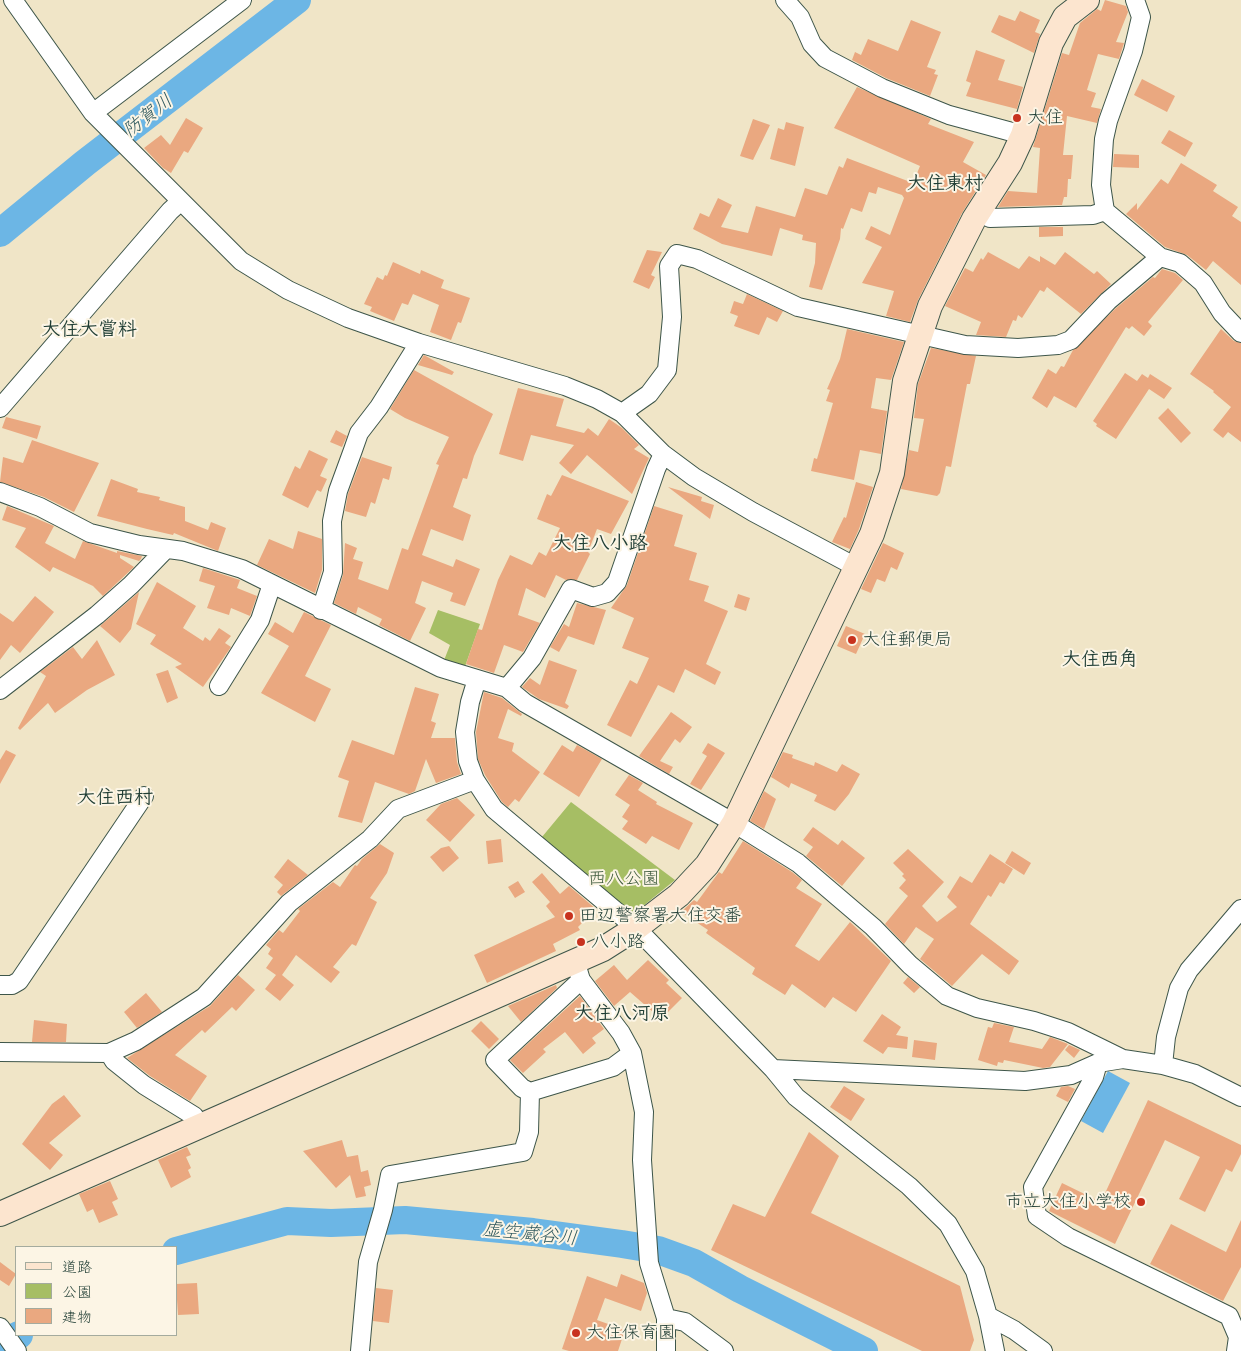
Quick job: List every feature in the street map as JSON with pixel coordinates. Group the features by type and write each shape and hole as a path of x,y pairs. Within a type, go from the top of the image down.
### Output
{"street":[{"path":"13,0 93,113 241,262 288,290 348,318 419,343 565,386 622,412 663,454 694,477 753,512 856,567"},
{"path":"93,113 242,0"},
{"path":"785,0 800,17 812,44 826,58 882,88 949,115 1023,135"},
{"path":"632,1053 613,1067 530,1092 522,1088 495,1060 578,970 603,949 636,928 679,895 708,865 734,823 872,534 892,473 904,381 930,306 978,212 1010,163 1023,135 1050,43 1065,17 1087,0"},
{"path":"1135,0 1141,17 1133,51 1108,120 1104,139 1101,185 1105,211 1160,257 1180,263 1203,283 1222,312 1241,333"},
{"path":"0,408 170,211 182,201"},
{"path":"978,212 990,218 1093,215 1105,211"},
{"path":"622,412 649,394 667,370 672,317 668,266 677,254 696,259 775,294 798,307 919,335 992,347 1058,345 1072,340 1108,301 1160,257"},
{"path":"321,610 333,572 332,521 338,491 359,433 379,407 419,343"},
{"path":"507,688 532,658 571,589 593,597 607,592 618,582 656,469 663,454"},
{"path":"0,492 40,507 90,533 165,550 183,552 242,570 441,668 507,688 525,703 734,823 798,863 873,927 910,965 947,996 977,1008 1034,1021 1068,1032 1123,1059 1163,1065 1195,1074 1241,1097"},
{"path":"0,690 97,615 131,586 165,550"},
{"path":"219,686 260,620 272,584"},
{"path":"477,679 470,702 465,732 468,761 474,780 494,808 636,928 774,1069 796,1097 909,1186 948,1224 976,1271 995,1351"},
{"path":"0,1052 109,1053 136,1042 204,997 289,903 322,875 370,839 398,809 474,780"},
{"path":"0,985 12,985 19,981 144,796"},
{"path":"1163,1065 1166,1037 1179,988 1189,970 1241,909"},
{"path":"578,970 621,1033 632,1053 644,1112 642,1160 649,1263 666,1318 666,1351"},
{"path":"0,1214 202,1127 578,970"},
{"path":"109,1053 114,1061 144,1085 194,1116 202,1127"},
{"path":"774,1069 1025,1081 1071,1075 1098,1063 1123,1059"},
{"path":"1098,1063 1094,1077 1033,1187 1038,1216 1068,1237 1229,1316 1238,1336 1236,1351"},
{"path":"360,1351 368,1262 383,1210 390,1175 523,1152 529,1132 530,1092"},
{"path":"988,1316 1014,1330 1043,1351"},
{"path":"666,1318 685,1322 724,1351"},
{"path":"0,1327 17,1351"}],"green space":[{"path":"438,610 480,624 462,675 441,668 450,645 429,633"},
{"name":"西八公園","path":"571,802 675,880 626,920 537,843"}],"water":[{"path":"1108,1071 1130,1083 1103,1133 1081,1121"}],"building":[{"path":"1105,0 1126,6 1128,12 1116,42 1124,43 1119,59 1098,54 1087,90 1096,93 1091,107 1101,109 1097,123 1067,116 1063,155 1073,155 1071,179 1068,179 1067,197 1064,197 1062,205 998,207 1008,191 1037,193 1040,148 1033,147 1062,53 1069,55 1080,23 1097,9 1101,11"},
{"path":"1020,11 1040,20 1035,32 1040,34 1034,53 991,32 999,15 1015,21"},
{"path":"911,20 941,32 927,67 936,70 934,74 938,75 930,96 886,78 852,60 855,52 861,55 868,39 898,51"},
{"path":"976,50 1005,60 998,80 1023,87 1017,109 966,96 971,83 966,81"},
{"path":"1142,79 1175,96 1167,112 1134,95"},
{"path":"857,87 931,119 928,124 974,142 963,162 986,175 962,213 918,300 910,322 886,316 894,291 862,283 882,247 865,239 871,226 890,235 904,198 902,195 878,187 876,194 869,192 862,212 851,208 843,229 841,228 840,239 822,290 809,287 815,263 816,243 802,240 803,235 780,228 772,256 722,244 693,229 700,213 709,217 718,198 732,205 721,227 748,233 756,206 795,217 805,188 827,195 839,166 843,168 847,158 913,183 920,166 834,128"},
{"path":"186,118 203,128 188,153 184,151 171,173 163,168 144,148 161,135 170,145"},
{"path":"753,119 770,125 753,160 740,156"},
{"path":"786,122 804,127 795,166 770,159 778,128 784,130"},
{"path":"1169,130 1193,143 1185,157 1161,143"},
{"path":"1114,154 1139,155 1139,168 1113,167"},
{"path":"1181,163 1217,185 1213,191 1238,207 1232,216 1241,222 1241,285 1213,261 1206,270 1187,255 1165,247 1126,214 1137,203 1137,210 1161,179 1168,184"},
{"path":"1039,227 1063,227 1063,236 1039,237"},
{"path":"647,250 662,252 651,275 655,277 649,289 633,282"},
{"path":"988,252 1019,269 1029,256 1040,262 1040,256 1055,265 1065,252 1094,274 1097,271 1111,284 1081,314 1047,287 1044,292 1040,290 1022,318 1018,315 1016,321 1013,320 1006,337 976,335 981,322 945,306 965,268 973,272 981,258 983,260"},
{"path":"393,262 420,274 421,270 444,280 441,288 470,298 461,323 458,322 451,340 430,332 439,305 413,294 408,305 402,303 394,321 370,311 372,307 364,304 377,277 383,280 385,275 387,276"},
{"path":"1162,269 1175,273 1183,280 1148,322 1152,326 1144,336 1132,326 1129,329 1126,327 1076,408 1054,396 1047,408 1032,398 1048,369 1056,374 1061,366 1064,367 1073,350 1115,309 1153,277 1155,278"},
{"path":"747,294 783,311 777,322 767,317 759,335 734,326 738,316 730,313 734,301 743,304"},
{"path":"847,329 904,342 891,380 876,378 871,408 887,411 881,454 860,450 854,480 811,471 814,458 817,459 833,403 826,401 830,390 827,389 840,359"},
{"path":"1221,329 1234,341 1241,343 1241,442 1228,432 1223,438 1213,430 1231,407 1214,391 1190,374"},
{"path":"931,348 976,356 970,384 967,384 951,467 946,466 940,493 937,496 901,489 909,450 918,452 924,419 914,418 918,384"},
{"path":"424,355 454,372 452,375 418,365"},
{"path":"414,370 493,414 474,456 467,479 463,478 453,507 471,515 463,541 431,529 422,555 453,567 456,559 480,569 465,606 450,601 453,593 422,581 415,603 426,608 410,641 379,625 382,619 358,607 356,614 334,603 343,575 345,543 357,548 353,559 363,562 358,579 388,590 402,548 408,550 439,465 436,464 449,437 405,418 390,409"},
{"path":"1125,373 1137,381 1142,374 1148,378 1150,374 1172,388 1164,399 1149,389 1116,439 1096,426 1097,424 1093,421"},
{"path":"518,388 564,399 556,426 584,433 588,428 598,436 609,419 622,428 639,445 634,449 649,458 632,494 587,455 571,474 559,463 574,445 531,435 523,461 499,454"},
{"path":"1168,408 1191,433 1181,443 1158,418"},
{"path":"6,417 41,426 37,439 2,428"},
{"path":"336,430 347,436 342,447 330,442"},
{"path":"32,440 99,463 74,512 44,497 0,482 3,457 23,463"},
{"path":"309,450 328,459 320,476 327,479 321,492 317,490 308,508 282,495 295,466 300,469"},
{"path":"362,457 392,467 389,480 383,478 375,504 371,502 366,517 345,511 348,494"},
{"path":"562,475 629,501 611,534 597,529 588,552 590,554 577,580 566,580 556,575 545,598 526,588 518,615 540,623 523,652 504,645 494,673 466,664 478,629 482,630 498,580 510,555 532,565 539,552 546,556 560,528 537,519 547,494 551,496"},
{"path":"111,479 138,489 137,492 160,497 159,500 185,507 185,521 208,530 211,522 226,528 218,551 174,533 173,535 97,516"},
{"path":"856,482 873,487 850,549 832,542 844,517 846,518"},
{"path":"668,487 702,497 701,501 714,505 710,519"},
{"path":"7,506 54,526 45,543 75,559 83,541 117,553 117,551 142,556 141,559 139,561 120,555 120,558 134,567 103,596 93,586 53,567 50,572 15,547 26,528 2,520"},
{"path":"654,506 683,515 674,546 697,553 689,580 709,586 704,601 728,611 706,664 721,672 715,685 685,669 674,693 658,685 631,737 607,725 630,680 637,684 649,658 622,648 634,618 611,608 627,585"},
{"path":"298,531 322,539 322,570 315,593 257,565 269,539 293,549"},
{"path":"883,543 904,553 897,570 891,567 885,582 877,579 871,593 861,589"},
{"path":"203,568 240,580 237,588 257,596 250,616 231,608 229,615 207,608 215,586 199,581"},
{"path":"157,582 196,606 183,628 203,641 205,637 210,641 219,628 231,636 225,643 231,647 203,687 175,667 182,664 150,644 156,635 136,624"},
{"path":"139,592 131,629 120,643 100,626"},
{"path":"738,594 750,598 746,611 734,607"},
{"path":"35,596 54,612 20,653 11,645 0,660 0,613 13,622"},
{"path":"577,603 606,610 594,645 568,636 559,652 550,647 564,624 569,627"},
{"path":"304,612 331,625 305,676 331,689 315,722 261,693 289,646 268,634 275,622 293,633"},
{"path":"846,626 865,634 856,654 837,646"},
{"path":"97,640 115,675 87,690 55,713 48,703 20,730 18,728 46,676 40,672 73,647 82,659"},
{"path":"549,660 577,670 565,703 569,706 567,709 539,699 522,687 530,678 540,685"},
{"path":"168,670 178,698 167,703 156,674"},
{"path":"415,687 439,694 431,721 436,723 431,738 455,738 457,762 461,774 436,783 426,759 415,791 409,794 375,782 362,823 338,817 349,781 338,777 352,740 394,755"},
{"path":"484,692 502,698 522,714 521,716 508,709 498,738 514,743 512,751 540,772 519,802 515,799 508,807 502,802 485,775 478,759 476,732"},
{"path":"671,712 692,727 680,743 675,739 660,761 673,767 669,774 639,756"},
{"path":"708,743 725,753 701,790 690,784 707,756 702,753"},
{"path":"562,745 573,752 577,745 602,759 579,797 543,774"},
{"path":"6,750 16,755 0,784 0,760"},
{"path":"783,752 793,755 792,758 814,766 815,762 837,772 842,764 860,774 849,794 835,811 814,801 817,795 791,783 789,788 771,777"},
{"path":"629,775 643,783 638,790 657,802 656,804 693,823 679,850 652,836 646,844 622,829 628,821 622,817 630,805 615,795"},
{"path":"764,791 776,799 764,829 750,821"},
{"path":"457,798 475,815 450,842 426,820 441,804"},
{"path":"813,827 838,845 842,840 865,858 842,886 806,856 813,847 803,840"},
{"path":"501,839 503,862 488,864 486,841"},
{"path":"743,841 792,872 802,880 796,888 822,904 795,946 819,961 850,922 891,961 856,1012 833,997 825,1008 792,984 785,995 752,974 755,968 706,933 708,930 681,912 694,900 697,902 719,872 722,874"},
{"path":"380,844 394,853 387,873 370,898 377,902 356,946 352,944 333,967 340,972 331,983 296,955 282,975 294,985 280,1001 265,989 276,975 266,968 273,958 268,954 271,949 266,945 279,930 283,933 300,911 298,909 333,882 340,887 355,865 357,866 362,859"},
{"path":"449,846 459,858 443,872 430,857 441,848"},
{"path":"908,849 944,882 922,906 937,922 957,907 947,897 960,876 972,883 990,854 1013,869 1004,884 1000,882 991,897 988,895 970,924 1019,961 1009,975 982,954 952,986 920,959 934,939 916,927 904,944 885,924 908,896 899,888 906,880 902,876 904,874 893,863"},
{"path":"1012,851 1031,863 1024,875 1005,863"},
{"path":"288,859 308,875 281,896 277,892 283,885 274,877"},
{"path":"542,873 560,894 569,886 596,909 578,927 580,930 553,944 556,951 487,983 474,955 555,917 546,906 550,902 532,882"},
{"path":"518,881 525,892 515,898 508,887"},
{"path":"648,960 669,980 666,983 682,998 661,1019 630,992 614,1006 595,981 614,965 627,980"},
{"path":"238,975 255,990 236,1011 232,1007 205,1033 202,1030 175,1055 207,1076 190,1101 150,1076 127,1058 210,1006"},
{"path":"908,977 920,987 914,993 903,983"},
{"path":"556,985 557,988 521,1022 508,1006"},
{"path":"146,993 162,1012 137,1028 124,1012"},
{"path":"580,996 604,1029 592,1038 596,1043 583,1054 565,1032 543,1049 546,1052 523,1073 510,1060"},
{"path":"882,1014 901,1027 896,1035 908,1037 907,1049 888,1047 883,1054 863,1041"},
{"path":"34,1020 67,1024 66,1042 32,1042"},
{"path":"481,1021 499,1039 489,1049 471,1031"},
{"path":"994,1023 1014,1027 1009,1042 1042,1049 1050,1037 1068,1044 1050,1067 1043,1068 1004,1060 1003,1063 998,1062 997,1066 978,1060 988,1027 992,1028"},
{"path":"914,1040 937,1043 935,1060 912,1057"},
{"path":"1069,1045 1080,1050 1074,1058 1065,1050"},
{"path":"844,1086 865,1099 851,1121 830,1107"},
{"path":"1068,1086 1075,1089 1068,1102 1056,1096 1061,1087"},
{"path":"64,1095 81,1116 49,1143 63,1155 50,1170 22,1144 52,1104"},
{"path":"1148,1100 1241,1145 1241,1154 1232,1172 1226,1169 1205,1212 1179,1199 1200,1157 1165,1140 1115,1244 1049,1211 1062,1183 1101,1202"},
{"path":"809,1132 839,1156 811,1213 960,1286 974,1340 970,1351 922,1351 711,1250 733,1204 765,1217"},
{"path":"342,1140 347,1157 358,1155 361,1172 368,1170 371,1185 364,1187 366,1196 356,1198 350,1175 336,1188 303,1151"},
{"path":"187,1147 191,1155 186,1157 191,1168 188,1170 191,1177 171,1188 158,1160"},
{"path":"110,1181 118,1199 112,1202 118,1215 99,1223 93,1209 87,1212 79,1194"},
{"path":"1241,1220 1241,1267 1223,1301 1150,1264 1171,1224 1226,1252"},
{"path":"0,1262 15,1273 15,1276 9,1286 0,1280"},
{"path":"621,1274 644,1283 647,1293 641,1311 605,1298 597,1320 625,1330 618,1351 569,1351 562,1349 587,1276 617,1287"},
{"path":"197,1283 199,1314 178,1315 178,1284"},
{"path":"376,1288 393,1290 389,1323 373,1321"}],"waterway":[{"name":"防賀川","path":"0,233 85,163 297,0"},
{"name":"虚空蔵谷川","path":"178,1250 287,1221 331,1223 405,1220 533,1232 622,1244 658,1250 694,1263 740,1289 864,1351"},
{"name":"虚空蔵谷川","path":"0,1344 17,1336"}],"place":[{"name":"大住","path":"1017,118"},
{"name":"大住郵便局","path":"852,640"},
{"name":"田辺警察署大住交番","path":"569,916"},
{"name":"八小路","path":"581,942"},
{"name":"市立大住小学校","path":"1141,1202"},
{"name":"大住保育園","path":"576,1333"}],"district":[{"name":"大住東村","path":"945,184"},
{"name":"大住大嘗料","path":"89,330"},
{"name":"大住八小路","path":"600,544"},
{"name":"大住西角","path":"1100,660"},
{"name":"大住西村","path":"115,798"},
{"name":"大住八河原","path":"622,1014"}]}
